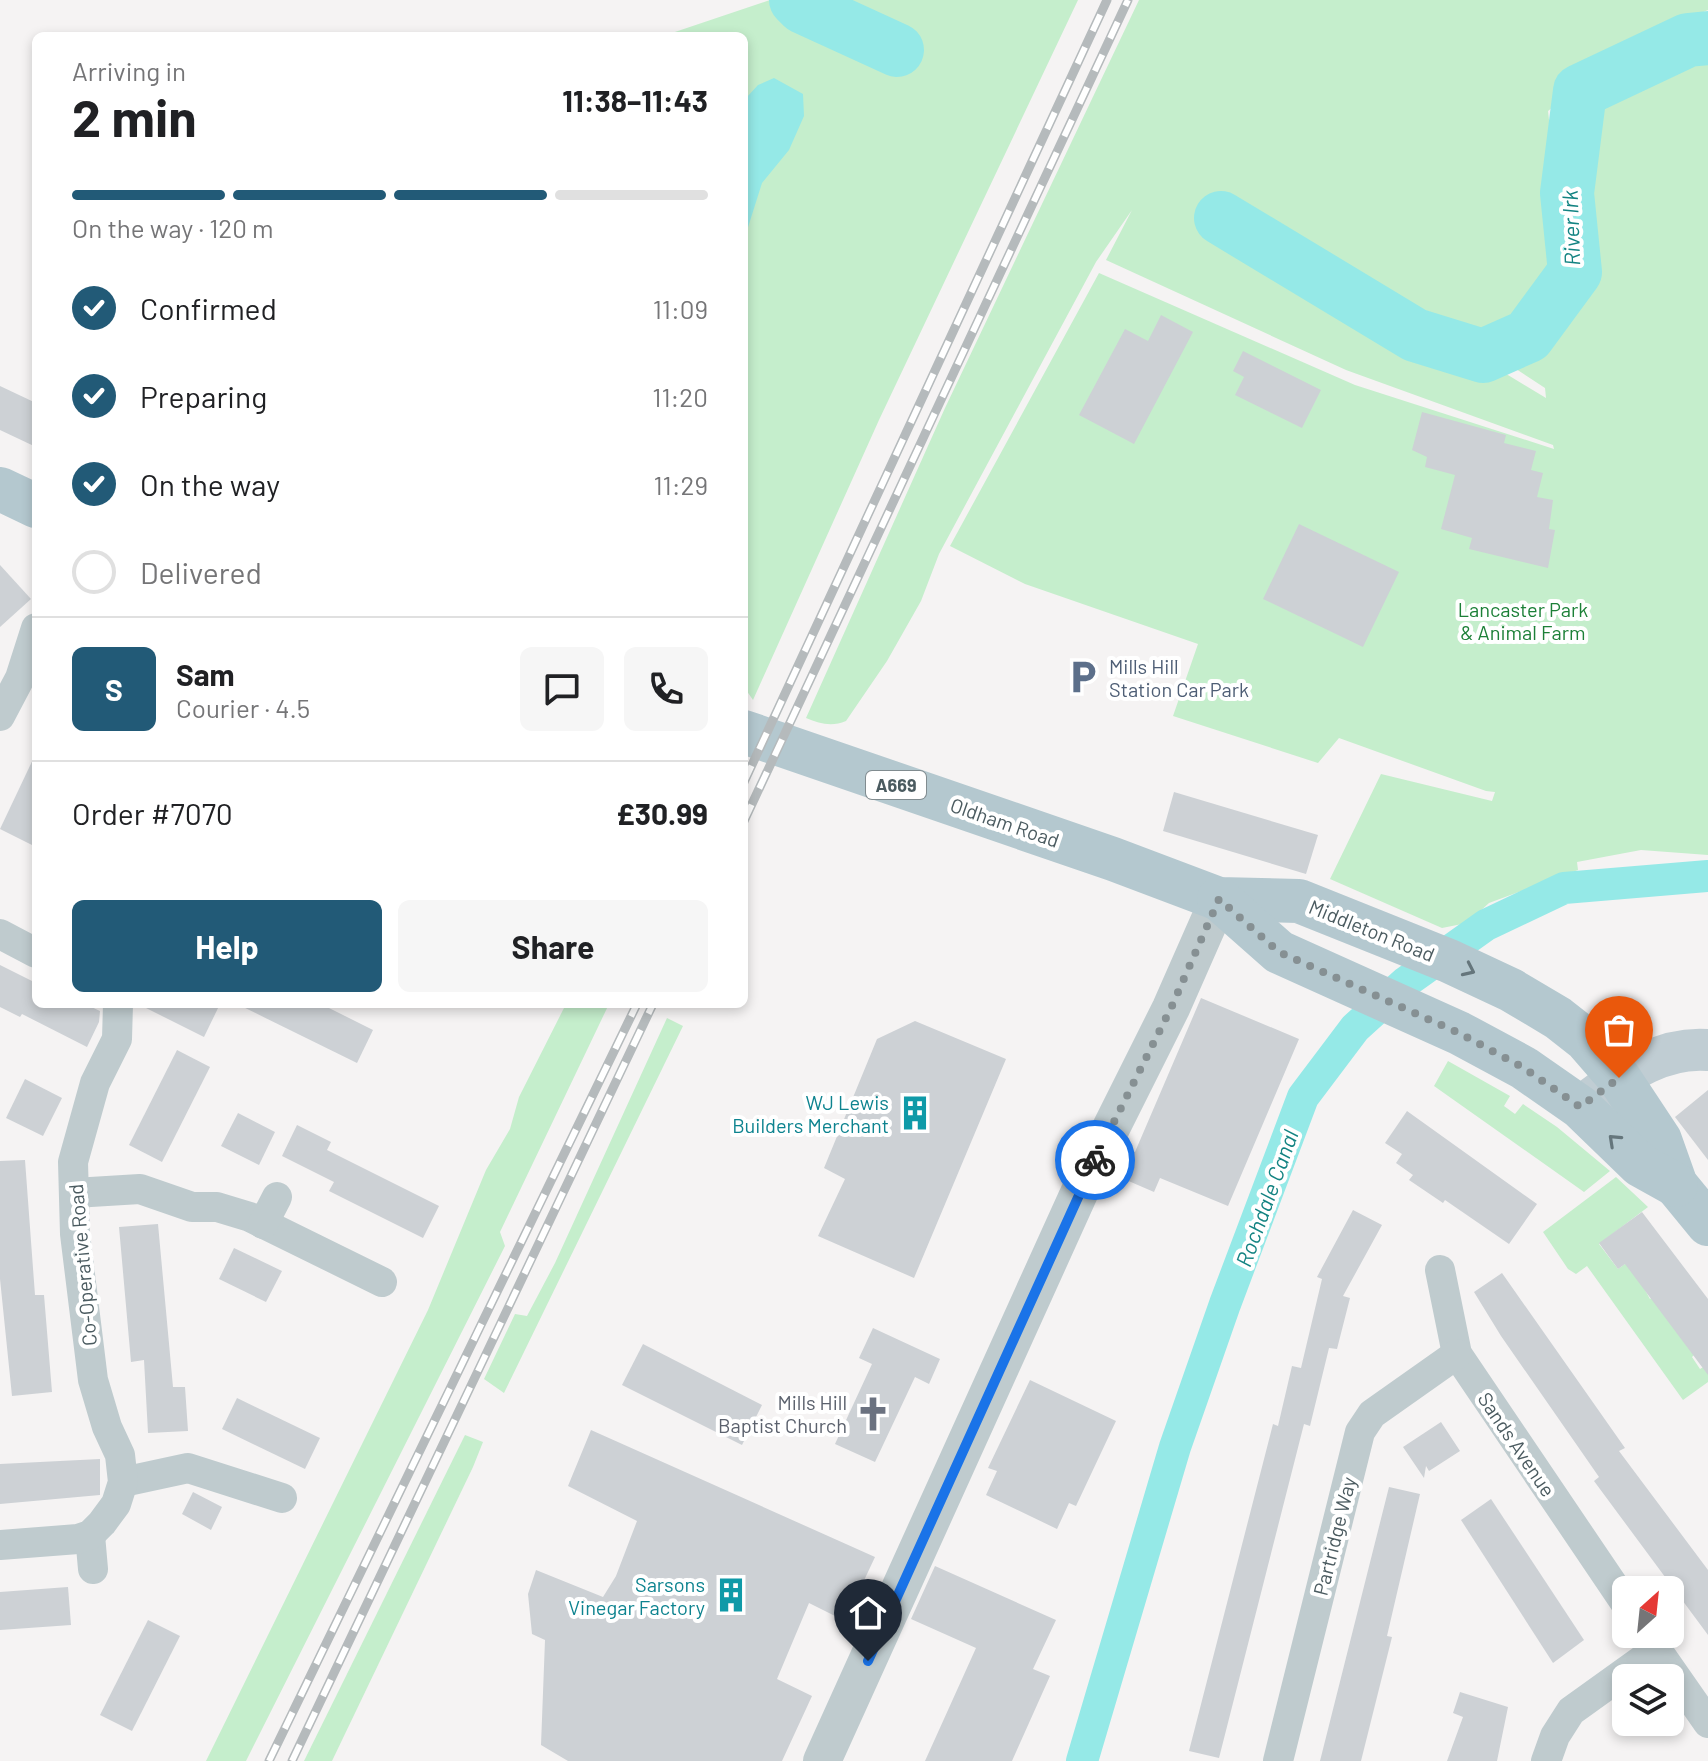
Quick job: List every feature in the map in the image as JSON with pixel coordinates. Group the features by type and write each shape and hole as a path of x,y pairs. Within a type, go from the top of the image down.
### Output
{"main road":[{"path":"0,489 32,504"},
{"name":"Oldham Road","path":"748,733 1113,859 1219,899"},
{"name":"Middleton Road","path":"1219,899 1299,901 1511,990 1558,1018 1586,1040 1619,1078 1660,1140 1676,1185 1708,1224"},
{"name":"Middleton Road","path":"1219,899 1279,952 1459,1033 1524,1068 1580,1107 1640,1165 1676,1185"},
{"path":"1580,1107 1646,1061 1665,1054 1708,1050"}],"street":[{"path":"0,716 20,678 32,640"},
{"path":"822,1761 1085,1180 1171,1008 1219,899"},
{"path":"0,934 32,951"},
{"name":"Co-Operative Road","path":"118,1008 117,1039 95,1083 73,1162 75,1234 93,1380 107,1427 120,1455 123,1482"},
{"path":"74,1193 140,1189 192,1207 270,1211 382,1282"},
{"name":"Sands Avenue","path":"1440,1270 1457,1354 1612,1583"},
{"name":"Partridge Way","path":"1278,1761 1360,1432 1372,1414 1457,1354"},
{"path":"0,1545 78,1539 90,1535 116,1504 123,1482 188,1468 282,1498"},
{"path":"90,1535 93,1569"},
{"path":"1546,1761 1555,1736 1571,1711 1644,1648"},
{"path":"1655,1648 1708,1723"}],"green space":[{"path":"770,0 1078,0 879,420 753,700 748,693 748,32 675,32"},
{"name":"Lancaster Park & Animal Farm","path":"1139,0 1708,0 1708,10 1635,41 1548,111 1552,146 1569,130 1585,133 1598,96 1690,47 1708,46 1708,855 1641,850 1577,862 1578,870 1489,903 1467,923 1442,928 1330,879 1381,774 1492,801 1495,792 1339,738 1318,763 1173,716 1198,644 1025,584 950,546 1099,273 1355,385 1554,449 1553,445 1346,370 1106,260 1132,210 1096,262 939,554 921,601 887,661 846,721 826,724 806,718 945,408","holes":["1515,364 1513,367 1545,388 1546,398 1503,372"]},
{"path":"564,1008 607,1008 500,1232 505,1246 246,1761 206,1761 428,1310 486,1170 510,1129 519,1097"},
{"path":"667,1018 683,1026 504,1393 484,1379 515,1314 527,1316 555,1263"},
{"path":"1448,1061 1510,1096 1504,1106 1515,1114 1523,1104 1557,1127 1610,1171 1584,1192 1434,1086"},
{"path":"1616,1177 1648,1207 1599,1244 1618,1269 1629,1261 1650,1299 1654,1296 1696,1353 1692,1357 1700,1369 1705,1366 1708,1371 1708,1382 1683,1400 1587,1266 1576,1274 1568,1269 1543,1232"},
{"path":"465,1435 483,1442 473,1467 332,1761 304,1761"}],"water":[{"path":"774,78 803,94 804,116 789,150 762,183 748,227 748,96 758,85"}],"building":[{"path":"1161,315 1193,332 1134,444 1079,415 1125,329 1148,341"},
{"path":"1243,351 1321,390 1302,428 1235,395 1244,377 1233,371"},
{"path":"0,386 32,401 32,445 0,430"},
{"path":"1422,412 1506,435 1504,443 1536,451 1531,470 1543,473 1537,497 1553,500 1549,529 1555,530 1548,568 1469,549 1472,538 1441,529 1455,475 1425,467 1427,457 1412,450"},
{"path":"1299,524 1399,572 1363,647 1263,599"},
{"path":"0,565 31,599 0,627"},
{"path":"32,761 32,845 0,829"},
{"path":"1174,792 1318,835 1306,874 1163,831"},
{"path":"0,965 32,981 32,1008 94,1008 100,1011 99,1022 87,1047 22,1014 20,1017 0,1007"},
{"path":"1201,998 1299,1039 1228,1206 1160,1178 1154,1192 1117,1176 1128,1150 1135,1152"},
{"path":"146,1008 218,1008 204,1037"},
{"path":"245,1008 329,1008 373,1030 357,1063"},
{"name":"WJ Lewis Builders Merchant","path":"915,1021 1006,1059 914,1278 818,1236 845,1179 824,1168 877,1039"},
{"path":"177,1050 210,1067 162,1162 129,1145"},
{"path":"25,1079 62,1098 43,1136 6,1118"},
{"path":"1708,1090 1708,1160 1675,1117"},
{"path":"1407,1111 1537,1204 1509,1244 1445,1200 1443,1203 1409,1180 1413,1175 1396,1163 1402,1154 1385,1143"},
{"path":"238,1113 275,1132 259,1165 221,1146"},
{"path":"297,1125 331,1142 327,1150 439,1206 423,1238 329,1191 334,1182 282,1156"},
{"path":"25,1160 35,1295 44,1295 52,1392 12,1396 0,1279 0,1161"},
{"path":"1353,1210 1382,1225 1343,1296 1350,1298 1337,1349 1329,1348 1310,1426 1304,1424 1219,1758 1189,1751 1273,1424 1278,1426 1292,1366 1301,1368 1322,1279 1317,1277"},
{"path":"1642,1212 1708,1299 1708,1375 1625,1264 1618,1269 1599,1243"},
{"path":"158,1224 173,1387 185,1387 188,1431 148,1433 144,1360 131,1362 119,1227"},
{"path":"234,1248 282,1271 266,1302 219,1279"},
{"path":"1502,1273 1625,1448 1619,1451 1708,1570 1708,1635 1684,1603 1684,1576 1664,1576 1594,1481 1599,1477 1474,1292"},
{"name":"Mills Hill Baptist Church","path":"873,1328 940,1359 929,1384 915,1377 875,1462 835,1444 872,1364 859,1358"},
{"path":"643,1344 762,1405 742,1445 622,1385"},
{"path":"1030,1380 1116,1421 1076,1506 1069,1503 1057,1529 986,1495 997,1471 988,1468"},
{"path":"237,1398 320,1438 305,1469 222,1429"},
{"path":"1441,1422 1460,1451 1429,1471 1426,1466 1424,1478 1403,1447"},
{"name":"Sarsons Vinegar Factory","path":"591,1430 875,1557 845,1621 809,1603 777,1679 812,1696 782,1761 568,1761 541,1745 545,1640 532,1634 528,1594 536,1570 603,1597 616,1576 637,1521 568,1486"},
{"path":"100,1459 100,1495 0,1504 0,1464"},
{"path":"1389,1487 1420,1494 1387,1636 1392,1637 1361,1761 1320,1761"},
{"path":"193,1492 222,1507 211,1530 182,1514"},
{"path":"1491,1499 1584,1640 1553,1663 1461,1520"},
{"path":"935,1566 1056,1620 1033,1669 1050,1676 1012,1761 925,1761 976,1648 911,1619"},
{"path":"68,1587 71,1625 0,1630 0,1592"},
{"path":"148,1620 180,1636 132,1731 100,1715"},
{"path":"1460,1692 1508,1707 1497,1761 1447,1761 1463,1717 1453,1713"}],"waterway":[{"name":"River Irk","path":"796,0 803,7 897,50"},
{"name":"River Irk","path":"1221,218 1415,335 1483,356 1528,336 1575,272 1567,193 1580,91 1688,40 1708,38"},
{"name":"Rochdale Canal","path":"1082,1761 1175,1447 1303,1097 1355,1028 1406,982 1486,925 1564,888 1708,876"}],"railway":[{"path":"748,773 1107,0"},
{"path":"748,812 1128,0"},
{"path":"269,1761 635,1008"},
{"path":"292,1761 651,1008"}],"way so far":[{"path":"1095,1160 1171,1008 1219,899 1279,952 1459,1033 1524,1068 1580,1107 1619,1078"}],"place":[{"name":"Mills Hill Station Car Park","path":"1083,677"},
{"name":"WJ Lewis Builders Merchant","path":"915,1113"},
{"name":"Mills Hill Baptist Church","path":"873,1414"},
{"name":"Sarsons Vinegar Factory","path":"731,1595"}],"route":[{"path":"868,1661 1095,1160"}]}
